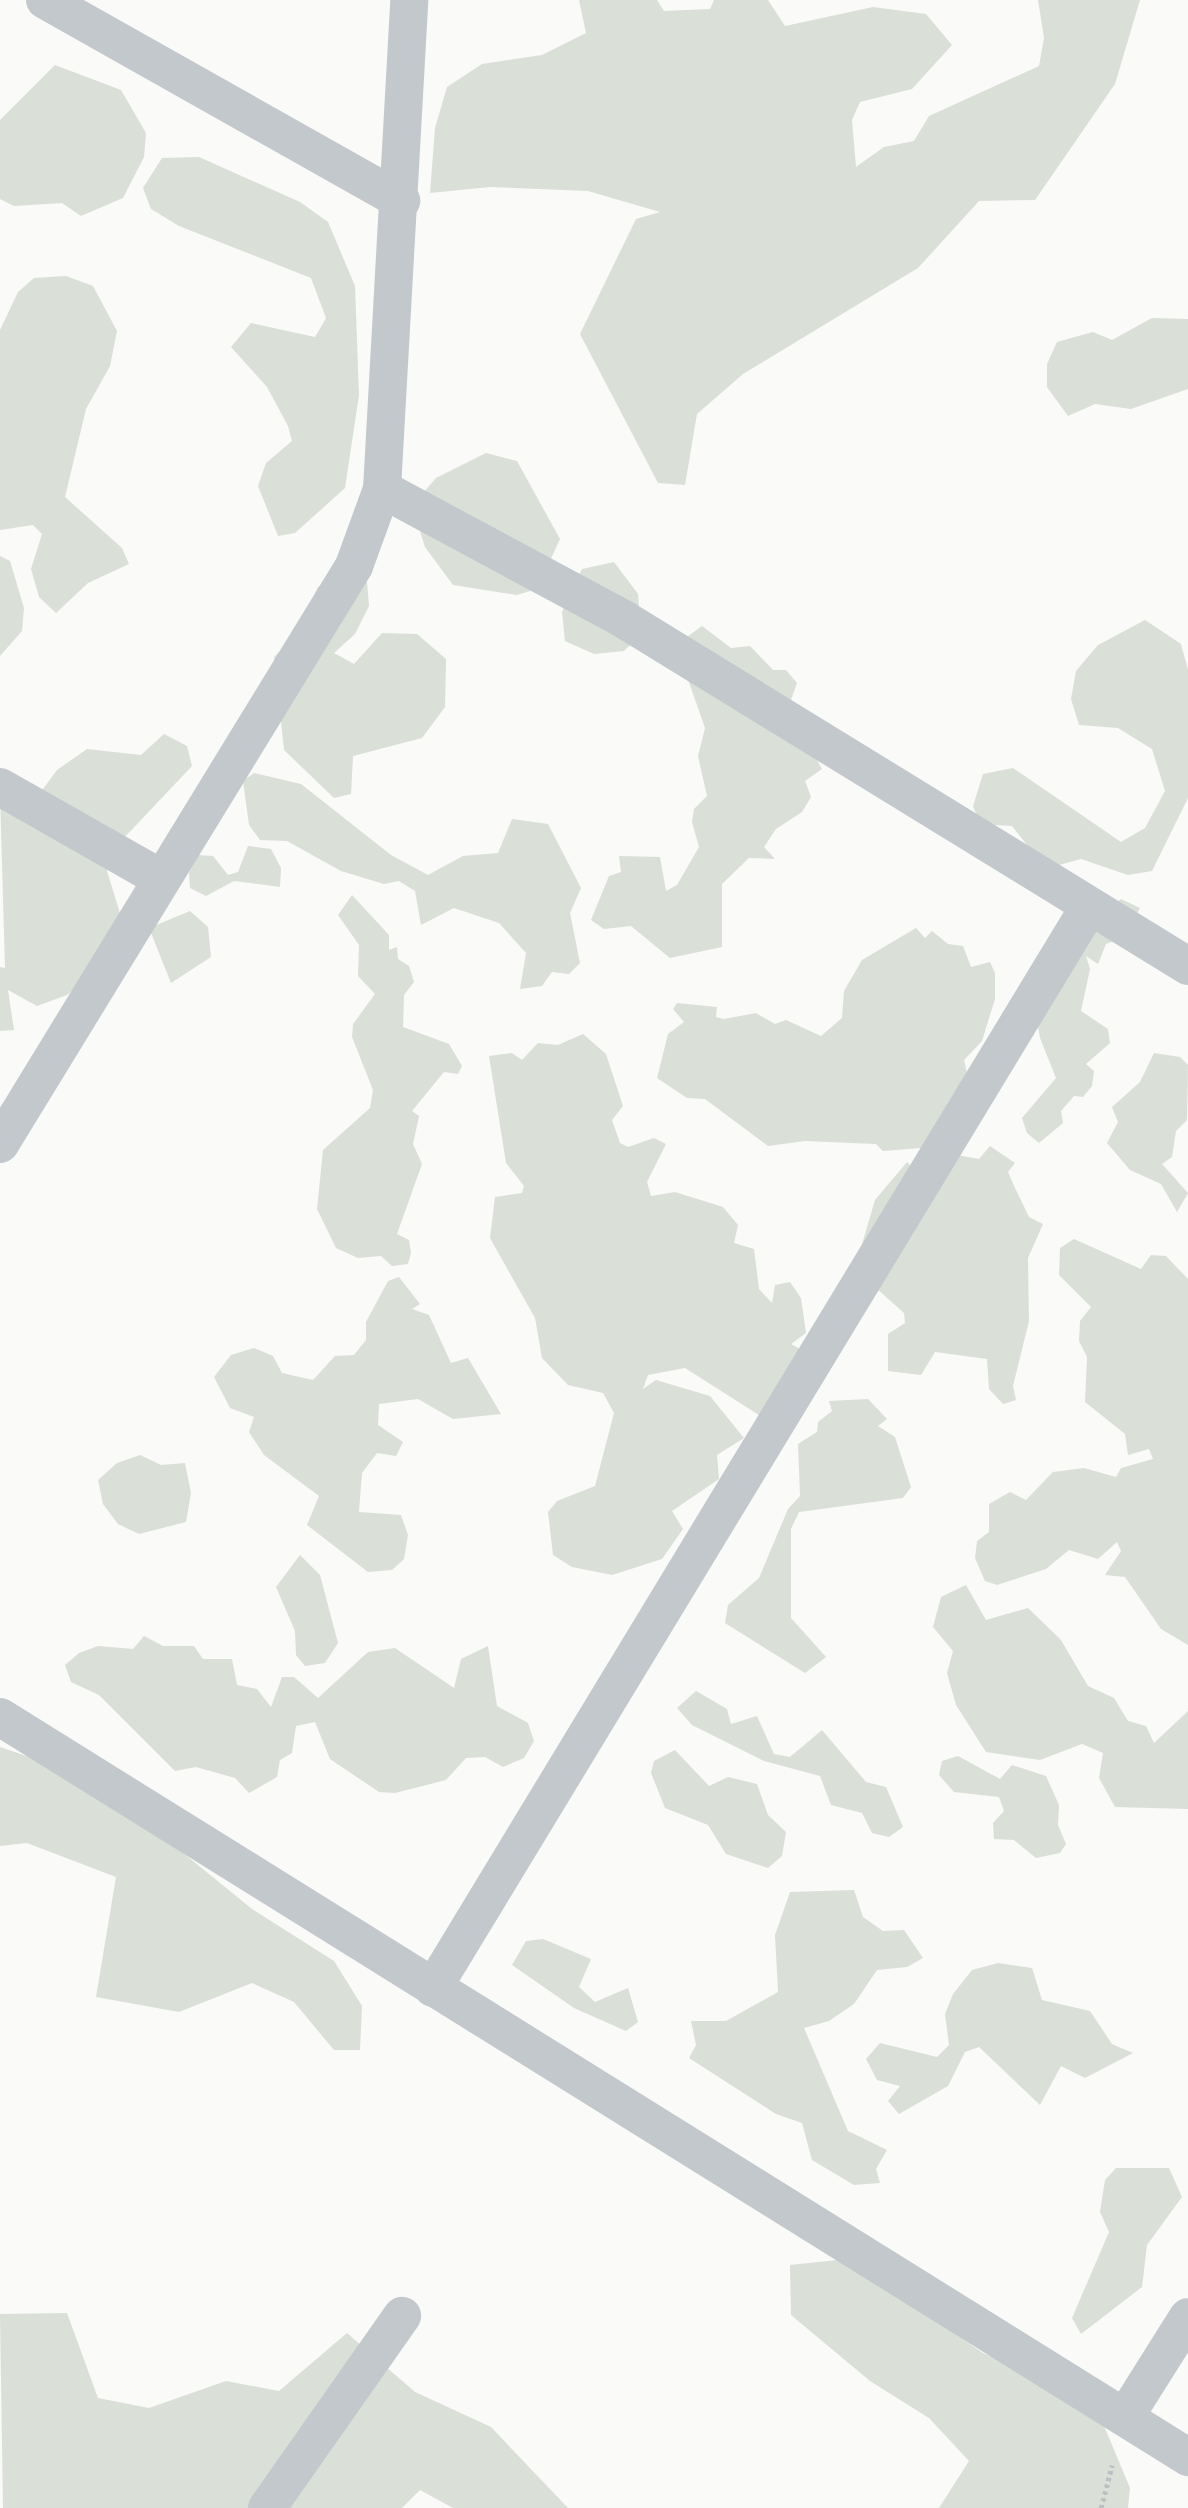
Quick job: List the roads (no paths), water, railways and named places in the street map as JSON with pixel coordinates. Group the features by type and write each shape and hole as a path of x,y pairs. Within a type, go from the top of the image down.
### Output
{"street":[{"path":"45,0 401,201"},
{"path":"0,1144 354,566 382,489 401,201 409,0"},
{"path":"382,489 625,620 1188,966"},
{"path":"0,787 162,879"},
{"path":"433,1988 1089,907"},
{"path":"0,1717 1188,2457"},
{"path":"267,2508 402,2316"},
{"path":"1125,2417 1188,2317"}]}
